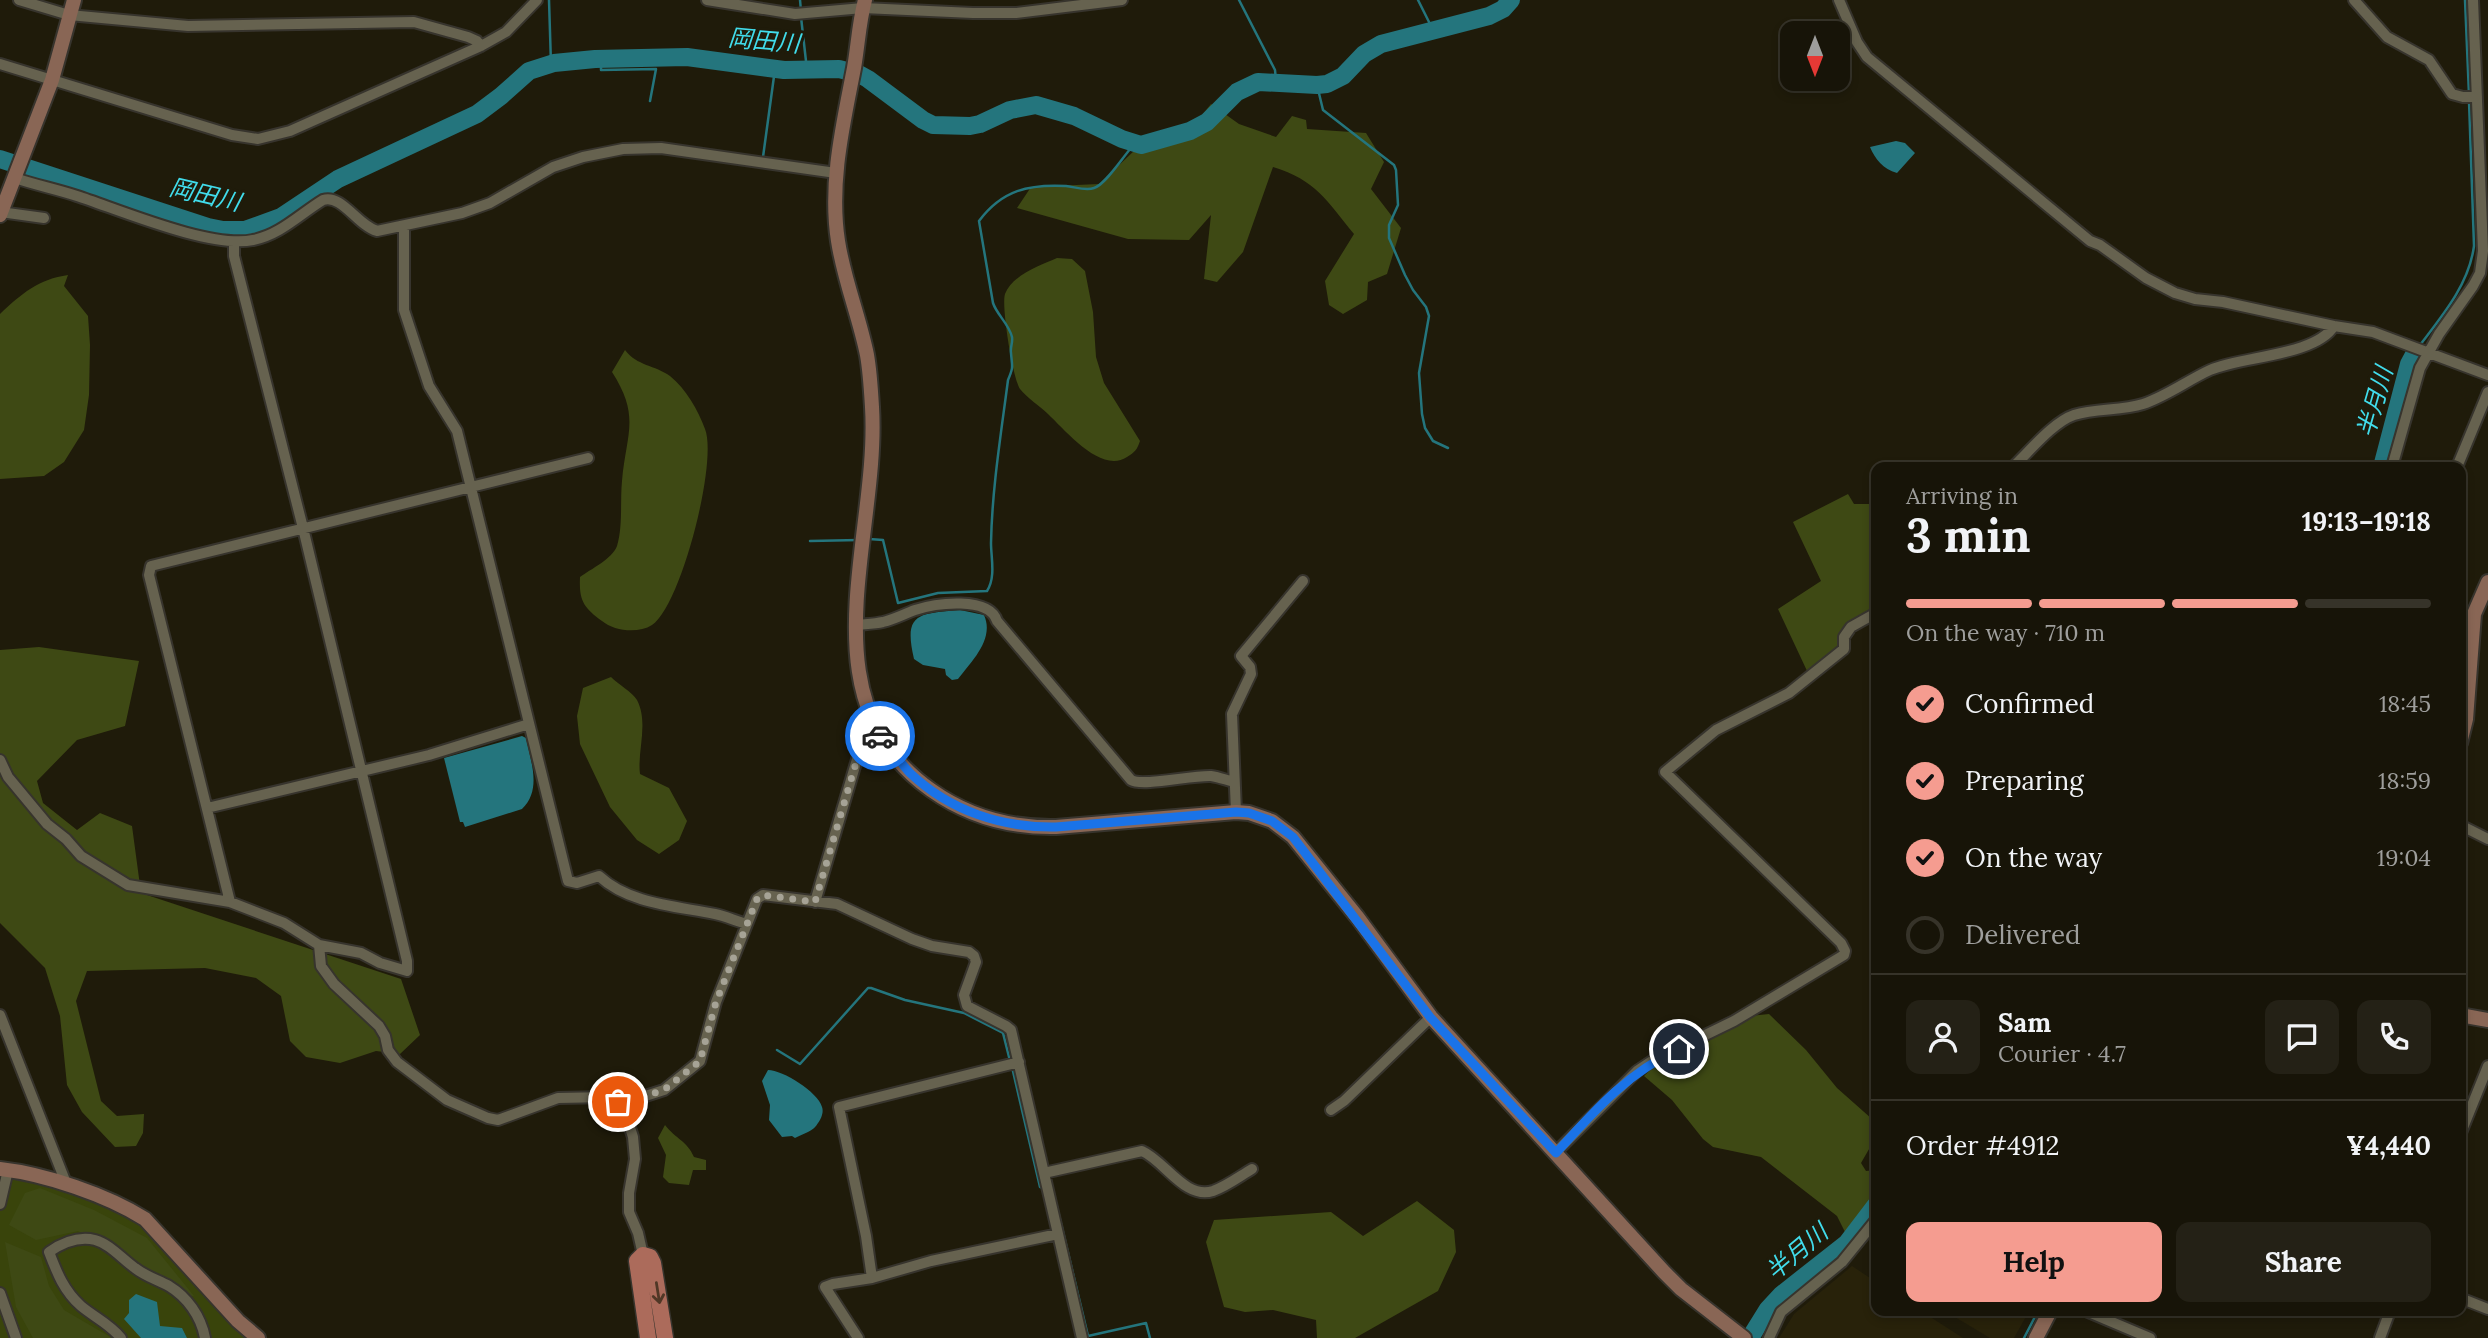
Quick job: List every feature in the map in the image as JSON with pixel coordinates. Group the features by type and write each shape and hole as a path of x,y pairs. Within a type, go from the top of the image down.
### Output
{"main road":[{"path":"648,1338 637,1261 643,1255 650,1257 653,1263 665,1338"}],"street":[{"path":"19,0 69,15 188,26 414,22 468,37 481,46"},
{"path":"44,218 0,214 52,80 74,0"},
{"path":"0,64 232,135 258,139 290,131 481,46 506,32 537,0"},
{"path":"707,0 795,14 864,4 973,13 1016,13 1122,0"},
{"path":"1839,0 1861,51 1867,57 2090,241 2100,245 2146,278 2175,293 2195,299 2223,302 2373,332 2488,374"},
{"path":"2354,0 2382,33 2429,60 2452,94 2471,97"},
{"path":"2393,462 2420,368 2422,349 2480,273 2483,251 2471,97 2473,0"},
{"path":"864,4 836,173 838,242 867,355 873,419 872,460 856,625 859,678 866,705 881,736 918,781 951,803 999,822 1056,827 1236,812 1249,813 1272,821 1293,837 1430,1017 1681,1289 1743,1338"},
{"path":"15,176 204,237 234,242 272,234 330,198 337,200 368,228 383,231 462,213 490,203 553,167 583,157 623,149 661,148 836,173"},
{"path":"404,226 404,310 429,386 457,431 570,883 599,876 624,892 645,900 716,914 747,924"},
{"path":"0,760 8,776 47,824 88,861 128,885 230,902 284,923 319,945 360,953 380,963 407,971 407,961 303,528 234,256 234,242"},
{"path":"2018,462 2063,420 2074,415 2142,404 2213,369 2319,340 2328,336 2334,326"},
{"path":"2459,462 2488,392"},
{"path":"230,902 149,570 155,564 588,458"},
{"path":"1236,812 1231,714 1251,674 1250,667 1241,656 1303,581"},
{"path":"2466,719 2474,614 2488,582"},
{"path":"856,625 881,622 931,606 987,607 1131,780 1143,784 1171,778 1213,776 1234,782"},
{"path":"1556,1153 1637,1072 1653,1061 1734,1021 1844,955 1841,943 1665,772 1716,730 1789,693 1844,649 1843,637 1851,628 1871,616"},
{"path":"207,808 429,755 529,724"},
{"path":"815,902 860,751 881,736"},
{"path":"2466,828 2488,839"},
{"path":"625,1112 633,1100 664,1090 700,1061 716,1002 757,899 763,895 837,904 912,939 932,946 969,952 976,962 964,995 965,1001 967,1006 1010,1030 1082,1338"},
{"path":"319,945 321,965 334,984 379,1026 388,1050 397,1062 447,1100 498,1120 558,1098 608,1097 618,1102 625,1112 632,1137 635,1159 629,1193 629,1212 643,1255"},
{"path":"0,1015 66,1183"},
{"path":"2466,1016 2488,1020"},
{"path":"1331,1110 1354,1092 1430,1017"},
{"path":"872,1278 839,1107 1019,1062"},
{"path":"2466,1121 2488,1066"},
{"path":"1044,1173 1142,1151 1156,1159 1190,1189 1208,1193 1252,1169"},
{"path":"0,1204 4,1169 66,1183 130,1209 145,1219 237,1321 258,1338"},
{"path":"1769,1338 1781,1312 1842,1262 1871,1226"},
{"path":"858,1338 825,1287 1058,1234"},
{"path":"121,1338 114,1329 81,1306 60,1283 49,1252 60,1244 76,1239 95,1240 115,1252 136,1270 181,1295 197,1313 205,1338"},
{"path":"0,1293 16,1338"},
{"path":"2466,1300 2488,1309"},
{"path":"2036,1338 2047,1316"},
{"path":"2098,1316 2150,1338"},
{"path":"2380,1338 2388,1316"}],"shaded area":[{"path":"1852,1266 1871,1279 1871,1316 1929,1316 1963,1338 1779,1338 1794,1314"},
{"path":"1953,1316 2026,1316 2014,1338 1990,1338"}],"green space":[{"path":"1211,104 1239,124 1276,137 1292,116 1306,120 1307,129 1366,133 1384,162 1371,189 1401,228 1387,274 1368,282 1367,300 1343,314 1329,305 1325,281 1354,234 1320,193 1300,178 1273,167 1243,252 1217,282 1204,279 1211,215 1189,240 1128,239 1017,208 1031,187 1099,184 1135,150 1182,140"},
{"path":"1057,258 1072,259 1085,271 1093,312 1096,357 1104,383 1140,441 1134,452 1117,461 1106,460 1084,448 1026,396 1017,383 1006,327 1005,294 1020,276"},
{"path":"68,275 64,286 88,316 89,395 84,430 64,462 44,476 0,479 0,314 31,288"},
{"path":"625,350 635,359 670,376 681,387 702,422 708,446 702,500 685,563 663,612 652,625 640,630 613,627 596,616 586,607 580,585 580,577 611,555 619,538 629,414 621,388 612,372"},
{"path":"1848,494 1854,504 1869,504 1871,509 1871,614 1843,629 1834,654 1808,673 1778,609 1821,581 1793,522"},
{"path":"39,647 139,661 125,726 77,740 37,781 43,803 77,830 100,813 132,826 141,893 401,979 420,1035 400,1054 376,1051 340,1063 306,1057 290,1041 281,996 256,978 205,968 87,971 76,1001 101,1101 117,1116 144,1114 143,1133 136,1146 115,1147 82,1112 67,1085 60,1016 45,968 0,923 0,650"},
{"path":"611,677 635,697 640,709 640,774 669,788 687,821 679,840 659,854 637,840 610,807 580,744 577,716 583,688"},
{"path":"1769,1014 1806,1050 1837,1088 1871,1118 1871,1146 1861,1163 1866,1171 1871,1170 1871,1207 1848,1238 1837,1216 1761,1157 1713,1147 1703,1139 1672,1100 1644,1076 1654,1066 1750,1016"},
{"path":"665,1125 688,1147 694,1157 706,1160 706,1170 693,1170 689,1185 669,1183 663,1177 666,1155 658,1138"},
{"path":"0,1177 25,1179 88,1199 143,1225 248,1338 0,1338"},
{"path":"40,1188 94,1210 147,1238 194,1296 181,1295 126,1256 78,1231 36,1240 9,1225 25,1193"},
{"path":"1417,1201 1454,1230 1456,1252 1438,1291 1355,1338 1317,1338 1316,1320 1273,1310 1245,1312 1224,1307 1206,1242 1214,1220 1331,1212 1363,1236"},
{"path":"5,1242 41,1257 49,1286 64,1310 112,1338 33,1338 16,1307"}],"water":[{"path":"1896,141 1905,143 1915,153 1897,173 1880,163 1870,147"},
{"path":"960,610 984,615 986,633 975,658 958,679 952,680 946,675 945,669 923,665 914,659 911,632 917,618"},
{"path":"522,736 526,738 533,775 532,793 528,801 522,809 465,827 463,822 460,822 444,758"},
{"path":"768,1070 799,1083 819,1101 822,1113 814,1128 795,1138 782,1137 769,1120 770,1105 762,1081"},
{"path":"136,1294 157,1302 160,1326 182,1328 187,1338 141,1338 124,1319 129,1313 129,1300"}],"waterway":[{"path":"549,0 551,64"},
{"path":"800,0 801,11"},
{"path":"1239,0 1275,70 1276,81"},
{"path":"1418,0 1433,30"},
{"name":"岡田川","path":"0,159 208,227 245,230 281,217 338,179 477,114 529,71 554,63 595,59 687,57 784,70 839,69 859,74 933,125 970,126 1010,110 1036,105 1074,116 1141,145 1190,131 1207,122 1237,92 1258,82 1327,84 1343,76 1364,54 1381,44 1489,16 1503,9 1511,0"},
{"path":"2465,0 2469,95"},
{"path":"801,17 807,70"},
{"path":"601,59 601,70 656,69 650,101"},
{"path":"763,157 775,69"},
{"path":"1317,85 1323,110 1394,165 1396,170 1398,205 1389,225 1389,238 1405,275 1429,316 1419,373 1422,414 1425,428 1433,441 1448,448"},
{"path":"2420,345 2461,286 2474,246 2469,101"},
{"path":"869,539 883,540 898,603 938,593 987,591 992,574 993,502 1008,380 1012,369 1012,339 993,303 979,221 997,202 1017,191 1040,186 1088,189 1098,186 1114,170 1132,144"},
{"name":"半月川","path":"2383,462 2409,364 2416,351"},
{"path":"810,541 859,540"},
{"path":"777,1050 800,1064 868,988 871,988 905,1000 964,1013 1003,1033 1010,1061"},
{"path":"1012,1067 1040,1187 1044,1188"},
{"path":"1050,1189 1053,1190 1088,1336 1146,1323 1150,1338"},
{"name":"半月川","path":"1750,1338 1768,1309 1781,1295 1847,1243 1871,1212"},
{"path":"2024,1338 2035,1316"}],"way so far":[{"path":"618,1102 625,1112 630,1102 664,1090 700,1061 716,1002 757,899 763,895 815,902 858,756 864,745 880,736"}],"route":[{"path":"880,736 918,781 951,803 999,822 1056,827 1236,812 1260,816 1281,826 1316,864 1430,1017 1556,1153 1626,1081 1653,1061 1679,1049"}]}
